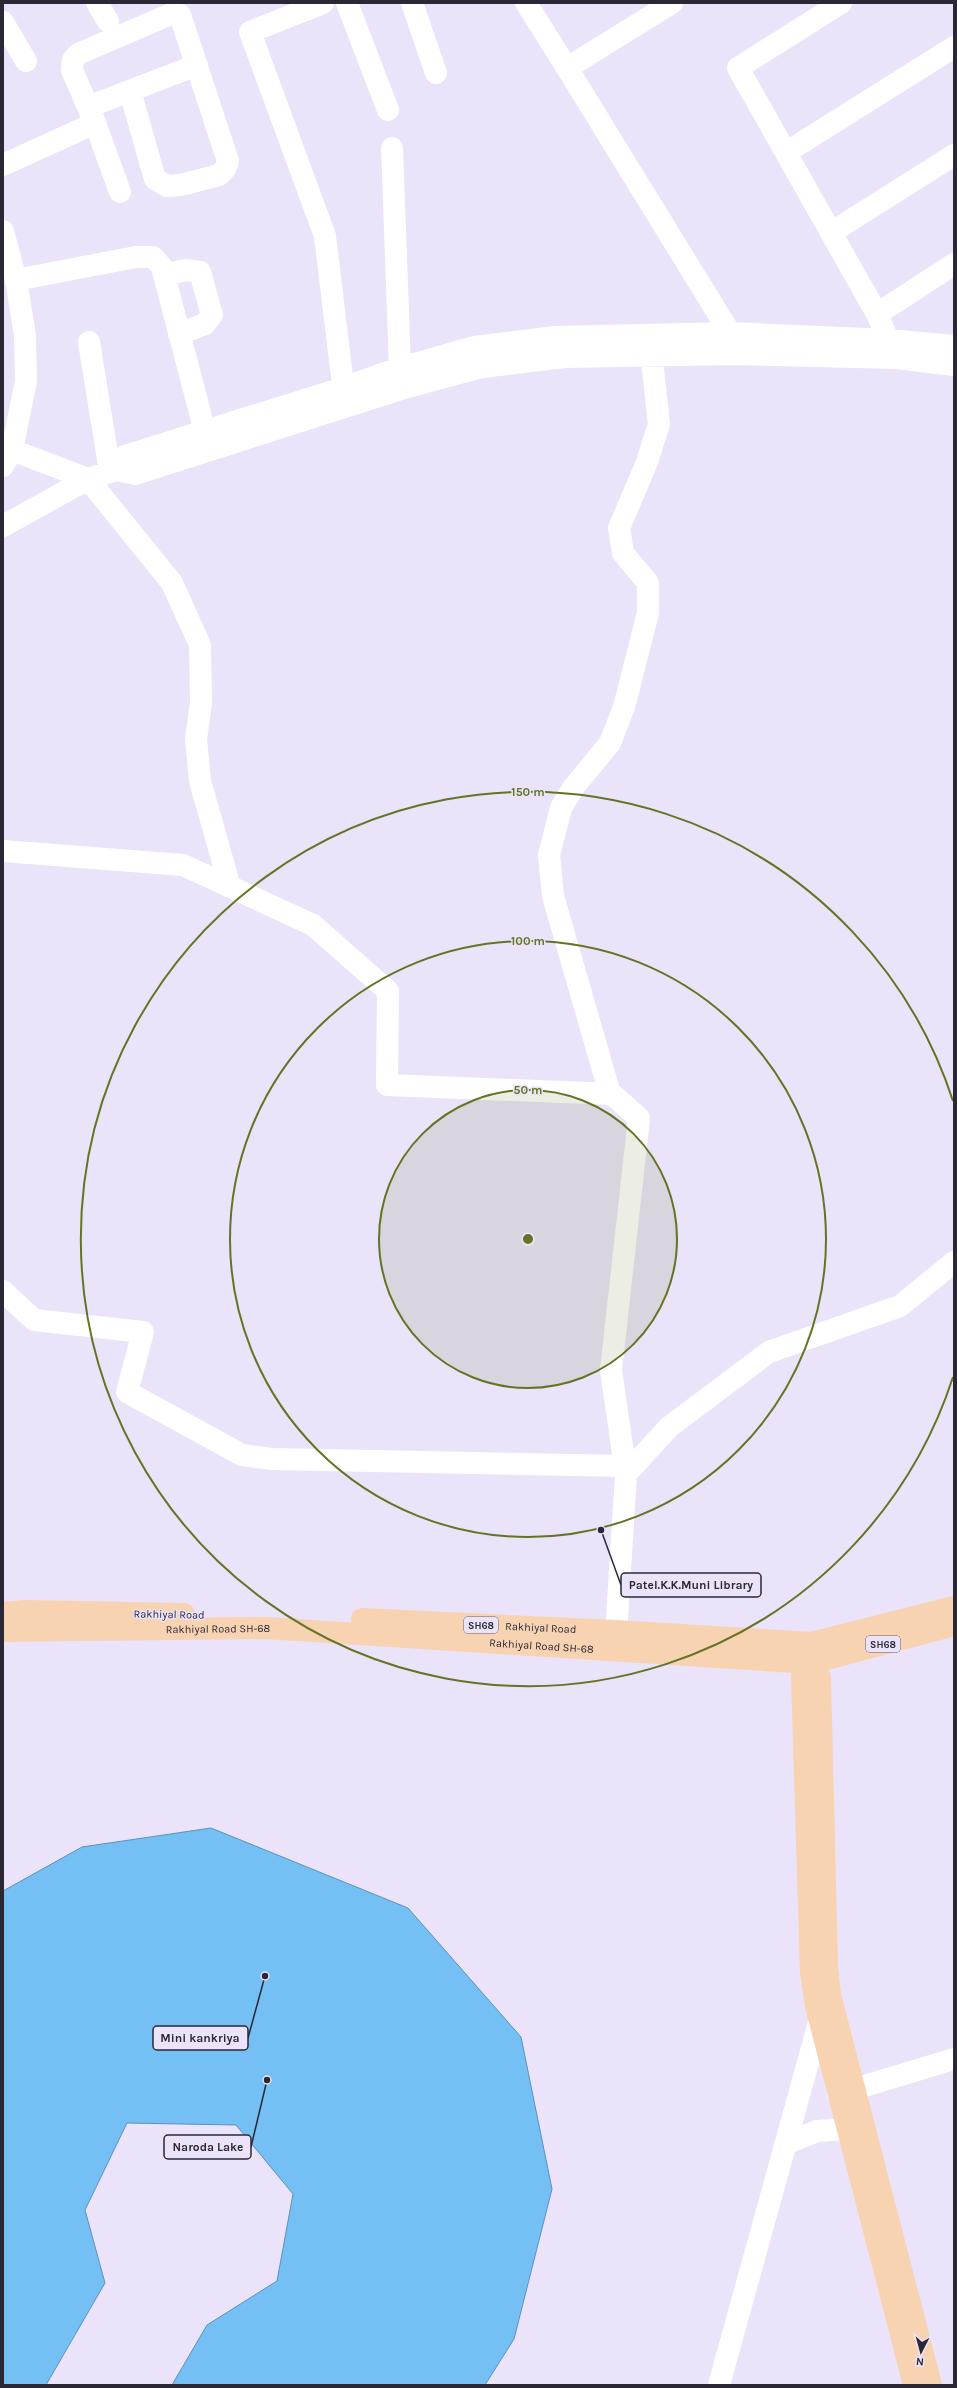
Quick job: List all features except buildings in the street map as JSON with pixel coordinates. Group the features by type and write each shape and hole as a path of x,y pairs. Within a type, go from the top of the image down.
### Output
{"main road":[{"name":"SH68","path":"811,1653 954,1607"},
{"name":"Rakhiyal Road","path":"3,1613 26,1611 300,1616 615,1641"},
{"name":"Rakhiyal Road SH-68","path":"3,1631 266,1628 615,1641 811,1653 954,1625"},
{"path":"811,1653 820,1677 827,2015 846,2092 931,2385"},
{"path":"846,2092 847,2130 914,2385"}],"street":[{"path":"97,3 108,21"},
{"path":"323,3 250,32 325,236 344,398"},
{"path":"347,3 388,110"},
{"path":"412,3 436,73"},
{"path":"526,3 730,333"},
{"path":"567,68 672,3"},
{"path":"841,3 738,68 832,232 877,314 888,340"},
{"path":"120,192 92,115 72,70 73,60 78,54 171,14 180,15 228,160 225,170 219,175 181,185 167,186 155,179 130,91"},
{"path":"3,22 26,61"},
{"path":"787,152 954,47"},
{"path":"3,165 92,115 130,91 197,65"},
{"path":"392,148 400,368"},
{"path":"832,232 954,155"},
{"path":"3,231 16,280 25,335 26,381 10,425 8,458 88,480 172,583 200,645 201,703 196,739 200,781 230,886"},
{"path":"16,280 136,257 153,257 162,267 205,432"},
{"path":"877,314 954,264"},
{"path":"164,275 185,270 200,272 204,282 212,315 205,324 179,334"},
{"path":"3,526 88,480 113,471 135,474 344,398 400,368 474,347 555,337 730,333 888,340 954,346"},
{"path":"615,1641 625,1470 611,1370 639,1118 610,1094 553,896 549,855 561,808 573,788 610,742 624,707 648,613 648,583 623,553 619,528 647,462 659,424 653,356 648,335"},
{"path":"89,342 113,471"},
{"path":"113,471 125,456 205,432 344,398 401,389 482,367 565,357 735,354 896,358 954,365"},
{"path":"3,851 183,865 313,925 388,991 387,1085 610,1094"},
{"path":"3,1291 34,1320 143,1332 127,1392 242,1455 272,1459 625,1470 669,1427 769,1352 900,1306 954,1262"},
{"path":"719,2385 785,2144 827,2015"},
{"path":"846,2092 954,2059"},
{"path":"785,2144 817,2131 847,2130"}],"water":[{"path":"211,1828 408,1908 521,2037 552,2189 514,2339 485,2385 172,2385 207,2325 277,2281 293,2194 236,2125 127,2123 85,2210 105,2283 46,2385 3,2385 3,1891 82,1847"}],"place":[{"name":"Patel.K.K.Muni Library","path":"601,1530"},
{"name":"Mini kankriya","path":"265,1976"},
{"name":"Naroda Lake","path":"267,2080"}]}
